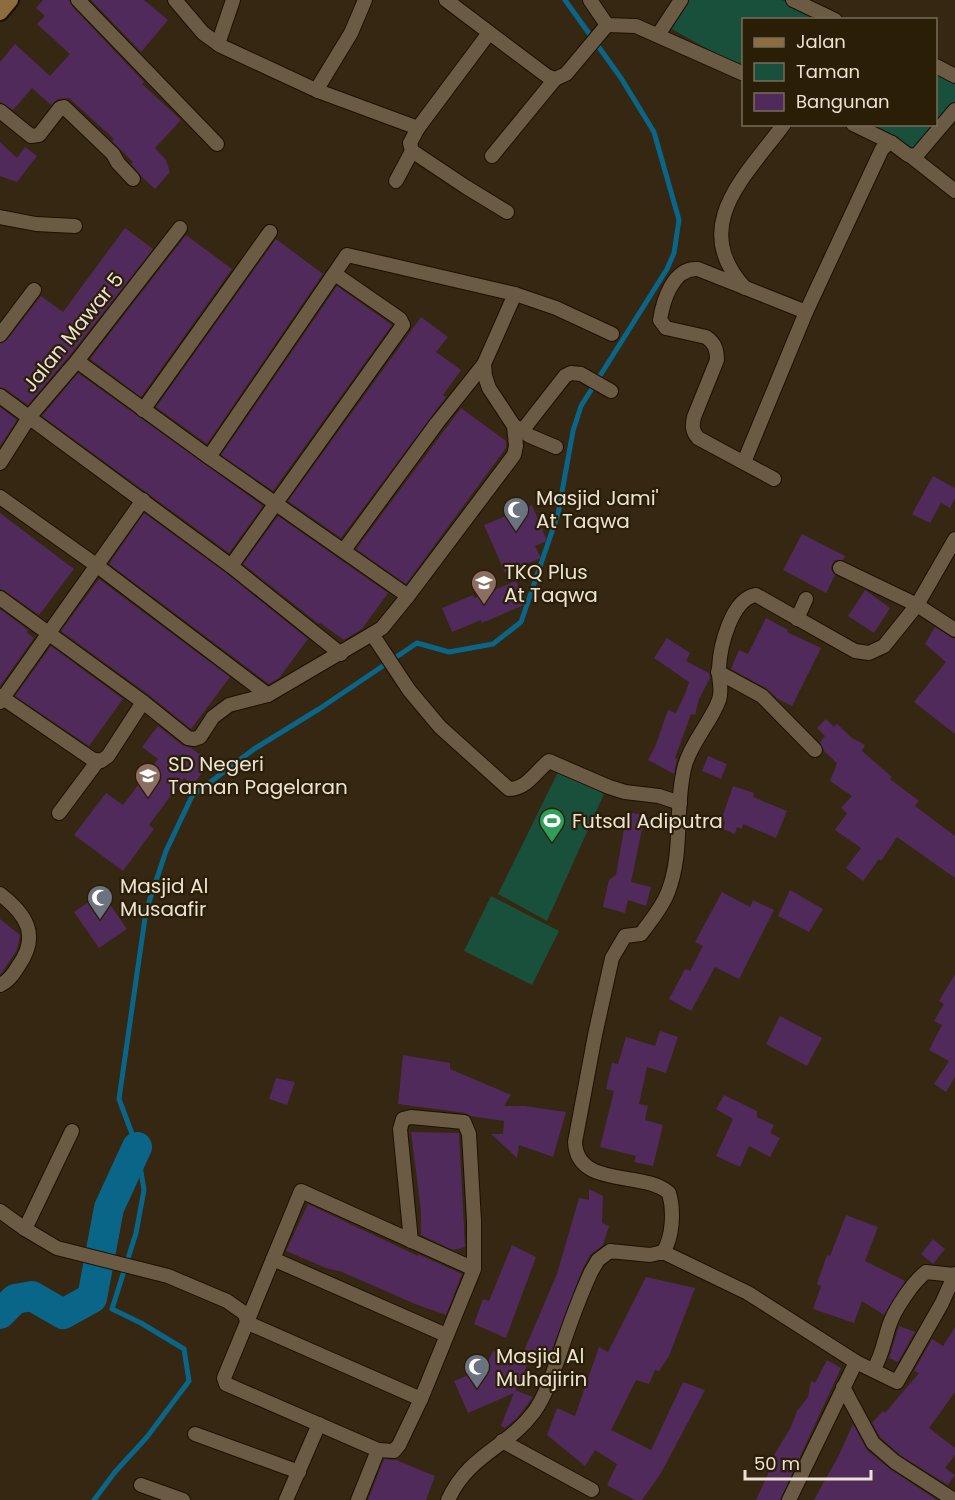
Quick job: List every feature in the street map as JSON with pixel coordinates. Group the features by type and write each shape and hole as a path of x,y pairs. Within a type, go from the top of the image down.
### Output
{"street":[{"path":"78,0 217,144"},
{"path":"175,0 203,33 218,44 318,91 418,128"},
{"path":"218,44 233,0"},
{"path":"318,91 351,33 364,0"},
{"path":"446,0 547,76 555,79"},
{"path":"590,0 605,28"},
{"path":"658,35 681,0"},
{"path":"793,0 831,18"},
{"path":"492,156 555,79 566,74 605,28 636,26 742,73"},
{"path":"396,181 412,152 410,143 418,128 489,33"},
{"path":"937,67 955,76"},
{"path":"0,111 31,136 35,136 39,135 60,108 64,107 113,154 133,179"},
{"path":"912,157 921,153 955,111"},
{"path":"745,289 736,279 724,255 721,242 722,218 730,197 783,126"},
{"path":"857,126 892,143 955,191"},
{"path":"744,462 806,312 879,154 888,143 892,143"},
{"path":"412,152 507,212"},
{"path":"0,217 36,224 75,226"},
{"name":"Jalan Mawar 5","path":"0,463 30,416 77,361 180,228"},
{"path":"143,410 270,232"},
{"path":"209,457 347,255 515,294 555,308 612,334"},
{"path":"774,479 698,438 694,433 692,426 694,417 717,360 717,351 711,340 700,335 666,328 660,320 677,277 688,270 698,269 806,312"},
{"path":"231,566 404,325 400,319 335,274"},
{"path":"0,335 34,290"},
{"path":"344,550 484,364 515,294"},
{"path":"77,361 209,457 408,596"},
{"path":"484,364 489,388 518,428 556,447"},
{"path":"0,598 143,702 188,738 200,737 213,717 229,705 268,695 382,628 514,455 518,428 565,376 571,373 581,374 606,387"},
{"path":"0,396 231,566 341,654"},
{"path":"0,497 268,695"},
{"path":"97,762 1,698 143,500"},
{"path":"663,1252 669,1240 671,1222 669,1193 661,1188 592,1170 580,1162 575,1142 612,958 625,936 641,934 668,894 676,859 680,803 686,763 719,700 722,686 718,672 722,643 729,625 739,606 748,597 756,595 855,651 869,653 884,646 917,605 955,539"},
{"path":"840,568 917,605 955,630"},
{"path":"797,619 806,599"},
{"path":"372,634 398,673 440,727 508,789 515,789 529,781 549,761 609,787 625,792 659,796 680,803"},
{"path":"718,672 762,696 815,750"},
{"path":"59,813 97,762 108,756 143,702"},
{"path":"0,894 23,915 30,941 25,956 8,980 1,985"},
{"path":"411,1241 400,1129 403,1119 411,1117 464,1122 469,1134 474,1269 421,1399 394,1451 378,1449 226,1384 224,1378 302,1191 411,1241 474,1269"},
{"path":"25,1229 72,1131"},
{"path":"0,1211 57,1248 168,1276 227,1301 244,1313 248,1323 421,1399"},
{"path":"448,1500 462,1475 524,1423 541,1399 591,1272 598,1260 610,1251 650,1256 663,1252 748,1293 856,1362 897,1382 955,1274 926,1272 917,1279 890,1323 878,1363 873,1370"},
{"path":"273,1259 446,1335"},
{"path":"789,1500 856,1362"},
{"path":"843,1387 873,1443 895,1462 950,1498"},
{"path":"286,1500 319,1424"},
{"path":"195,1434 299,1473"},
{"path":"502,1441 592,1490"},
{"path":"358,1500 378,1449"},
{"path":"141,1485 183,1500"}],"green space":[{"path":"687,0 782,0 821,18 742,18 742,68 670,28"},
{"path":"937,72 955,81 955,118 925,153 860,126 937,126"},
{"name":"Futsal Adiputra","path":"560,768 604,794 547,921 498,894"},
{"path":"491,896 559,931 532,985 464,951"}],"building":[{"path":"43,0 69,0 72,6 144,82 142,84 181,120 155,148 166,160 170,172 155,189 112,141 114,139 69,98 58,99 51,105 32,88 13,110 0,102 0,62 15,44 50,76 70,54 37,24 45,16 36,8"},
{"path":"91,0 144,0 168,20 141,52"},
{"path":"0,142 17,158 25,147 37,156 17,182 0,176"},
{"path":"125,228 153,249 70,355 28,405 0,387 0,344 7,340 41,296 63,312"},
{"path":"186,235 232,269 141,397 90,359"},
{"path":"276,239 323,274 207,444 156,407"},
{"path":"337,286 392,325 273,491 221,455"},
{"path":"421,317 448,337 436,352 461,370 443,395 446,397 341,538 288,501"},
{"path":"78,373 263,506 229,553 42,416"},
{"path":"0,407 17,420 0,446"},
{"path":"461,408 506,441 506,448 406,584 356,549"},
{"path":"933,476 955,488 955,498 950,508 941,503 930,523 912,514"},
{"name":"Masjid Jami' At Taqwa","path":"532,505 547,541 535,546 541,558 505,573 484,525"},
{"path":"0,513 74,569 39,615 0,589"},
{"path":"144,513 226,573 308,639 279,678 269,684 109,564"},
{"path":"278,516 388,593 362,629 344,640 319,624 243,564"},
{"path":"802,534 845,556 843,560 835,560 832,564 831,569 835,575 826,593 783,570"},
{"path":"99,579 230,677 191,729 149,695 61,631"},
{"name":"TKQ Plus At Taqwa","path":"516,581 526,604 482,623 481,620 452,632 442,608"},
{"path":"865,590 890,608 874,633 848,616"},
{"path":"0,609 28,630 26,632 34,638 0,686"},
{"path":"766,618 788,630 787,632 821,648 792,706 778,699 766,688 731,669 739,650 748,654"},
{"path":"935,627 955,639 955,734 914,702 946,662 925,644"},
{"path":"667,638 690,653 686,661 709,673 710,678 699,699 695,715 691,714 675,758 677,759 674,774 648,760 668,710 676,713 689,682 654,658"},
{"path":"51,646 123,699 89,746 15,696"},
{"path":"826,719 834,727 837,724 852,738 865,745 862,751 892,777 890,779 919,801 915,806 955,836 955,878 897,837 881,861 879,859 863,881 846,868 861,848 835,830 847,813 841,808 852,796 830,781 837,763 824,751 820,742 825,736 817,728"},
{"name":"SD Negeri Taman Pagelaran","path":"158,726 182,745 191,748 210,762 193,785 184,778 149,825 154,829 123,871 74,835 106,793 123,805 158,759 142,747"},
{"path":"708,756 727,764 721,779 702,771"},
{"path":"733,786 754,793 753,797 787,811 776,838 743,824 742,829 737,827 735,834 723,829 725,822 721,821"},
{"path":"627,812 645,815 631,882 651,887 646,906 628,900 625,913 603,907 609,880 616,875"},
{"path":"790,890 823,909 809,932 778,916"},
{"path":"722,892 750,907 753,900 774,910 739,979 715,967 691,1011 669,999 685,969 690,971 703,946 695,942"},
{"name":"Masjid Al Musaafir","path":"102,893 127,929 99,948 74,912"},
{"path":"0,919 20,935 17,950 0,975"},
{"path":"955,974 955,1077 946,1092 934,1084 949,1061 929,1050 942,1025 934,1021 944,1004 939,1001"},
{"path":"780,1016 822,1038 807,1066 766,1044"},
{"path":"660,1031 678,1037 666,1073 647,1067 639,1104 648,1106 645,1120 663,1125 653,1166 634,1162 636,1156 600,1147 614,1091 606,1089 612,1063 618,1064 626,1037 655,1046"},
{"path":"403,1055 450,1063 450,1069 511,1095 504,1106 525,1106 566,1112 553,1157 519,1145 517,1158 491,1134 503,1134 504,1121 398,1104"},
{"path":"276,1078 295,1082 287,1105 269,1099"},
{"path":"724,1095 757,1111 757,1117 774,1125 770,1133 780,1138 770,1157 749,1146 740,1167 716,1156 733,1119 716,1109"},
{"path":"411,1132 459,1133 465,1247 453,1250 421,1235 421,1211"},
{"path":"589,1189 603,1196 602,1223 609,1226 603,1245 590,1255 583,1268 548,1360 524,1351 557,1274 579,1198 589,1200"},
{"path":"308,1204 418,1256 418,1254 462,1274 446,1315 286,1251"},
{"path":"846,1215 878,1227 865,1261 905,1281 884,1315 862,1301 854,1323 813,1309 821,1286 817,1284 827,1255 830,1256"},
{"path":"933,1239 945,1249 933,1264 921,1254"},
{"path":"512,1245 536,1257 506,1338 474,1324 483,1299 489,1301"},
{"path":"646,1277 695,1288 669,1356 659,1371 655,1370 649,1384 636,1380 611,1430 651,1450 683,1382 705,1390 661,1473 642,1500 635,1500 607,1485 617,1464 595,1450 585,1466 547,1435 557,1408 575,1416 599,1347 608,1352"},
{"path":"899,1326 915,1332 898,1362 889,1358"},
{"path":"955,1327 955,1392 929,1428 955,1448 955,1455 945,1468 955,1475 948,1485 900,1455 880,1437 872,1423 883,1411 885,1413 919,1373 914,1371 932,1339 943,1346"},
{"path":"493,1351 527,1365 521,1380 514,1393 468,1413 454,1381 485,1368"},
{"path":"827,1360 841,1368 780,1500 756,1500 774,1461 771,1460 791,1427 797,1411 808,1397 811,1381 815,1383"},
{"path":"515,1390 533,1397 517,1418 505,1428 501,1426"},
{"path":"853,1424 867,1450 890,1469 937,1500 814,1500"},
{"path":"384,1459 396,1460 435,1476 426,1500 368,1500"}],"waterway":[{"path":"94,1500 115,1472 147,1437 189,1381 184,1349 141,1323 112,1309 136,1233 144,1190 137,1147 119,1099 146,911 166,851 192,796 254,749 319,709 417,643 449,652 493,644 521,622 558,514 573,431 581,406 667,269 674,253 679,220 654,132 621,78 565,0"},
{"path":"0,1314 15,1299 32,1296 63,1314 92,1298 109,1208 137,1147"}],"place":[{"name":"Masjid Jami' At Taqwa","path":"516,533"},
{"name":"TKQ Plus At Taqwa","path":"484,606"},
{"name":"SD Negeri Taman Pagelaran","path":"148,799"},
{"name":"Futsal Adiputra","path":"552,844"},
{"name":"Masjid Al Musaafir","path":"100,921"},
{"name":"Masjid Al Muhajirin","path":"477,1390"}]}
